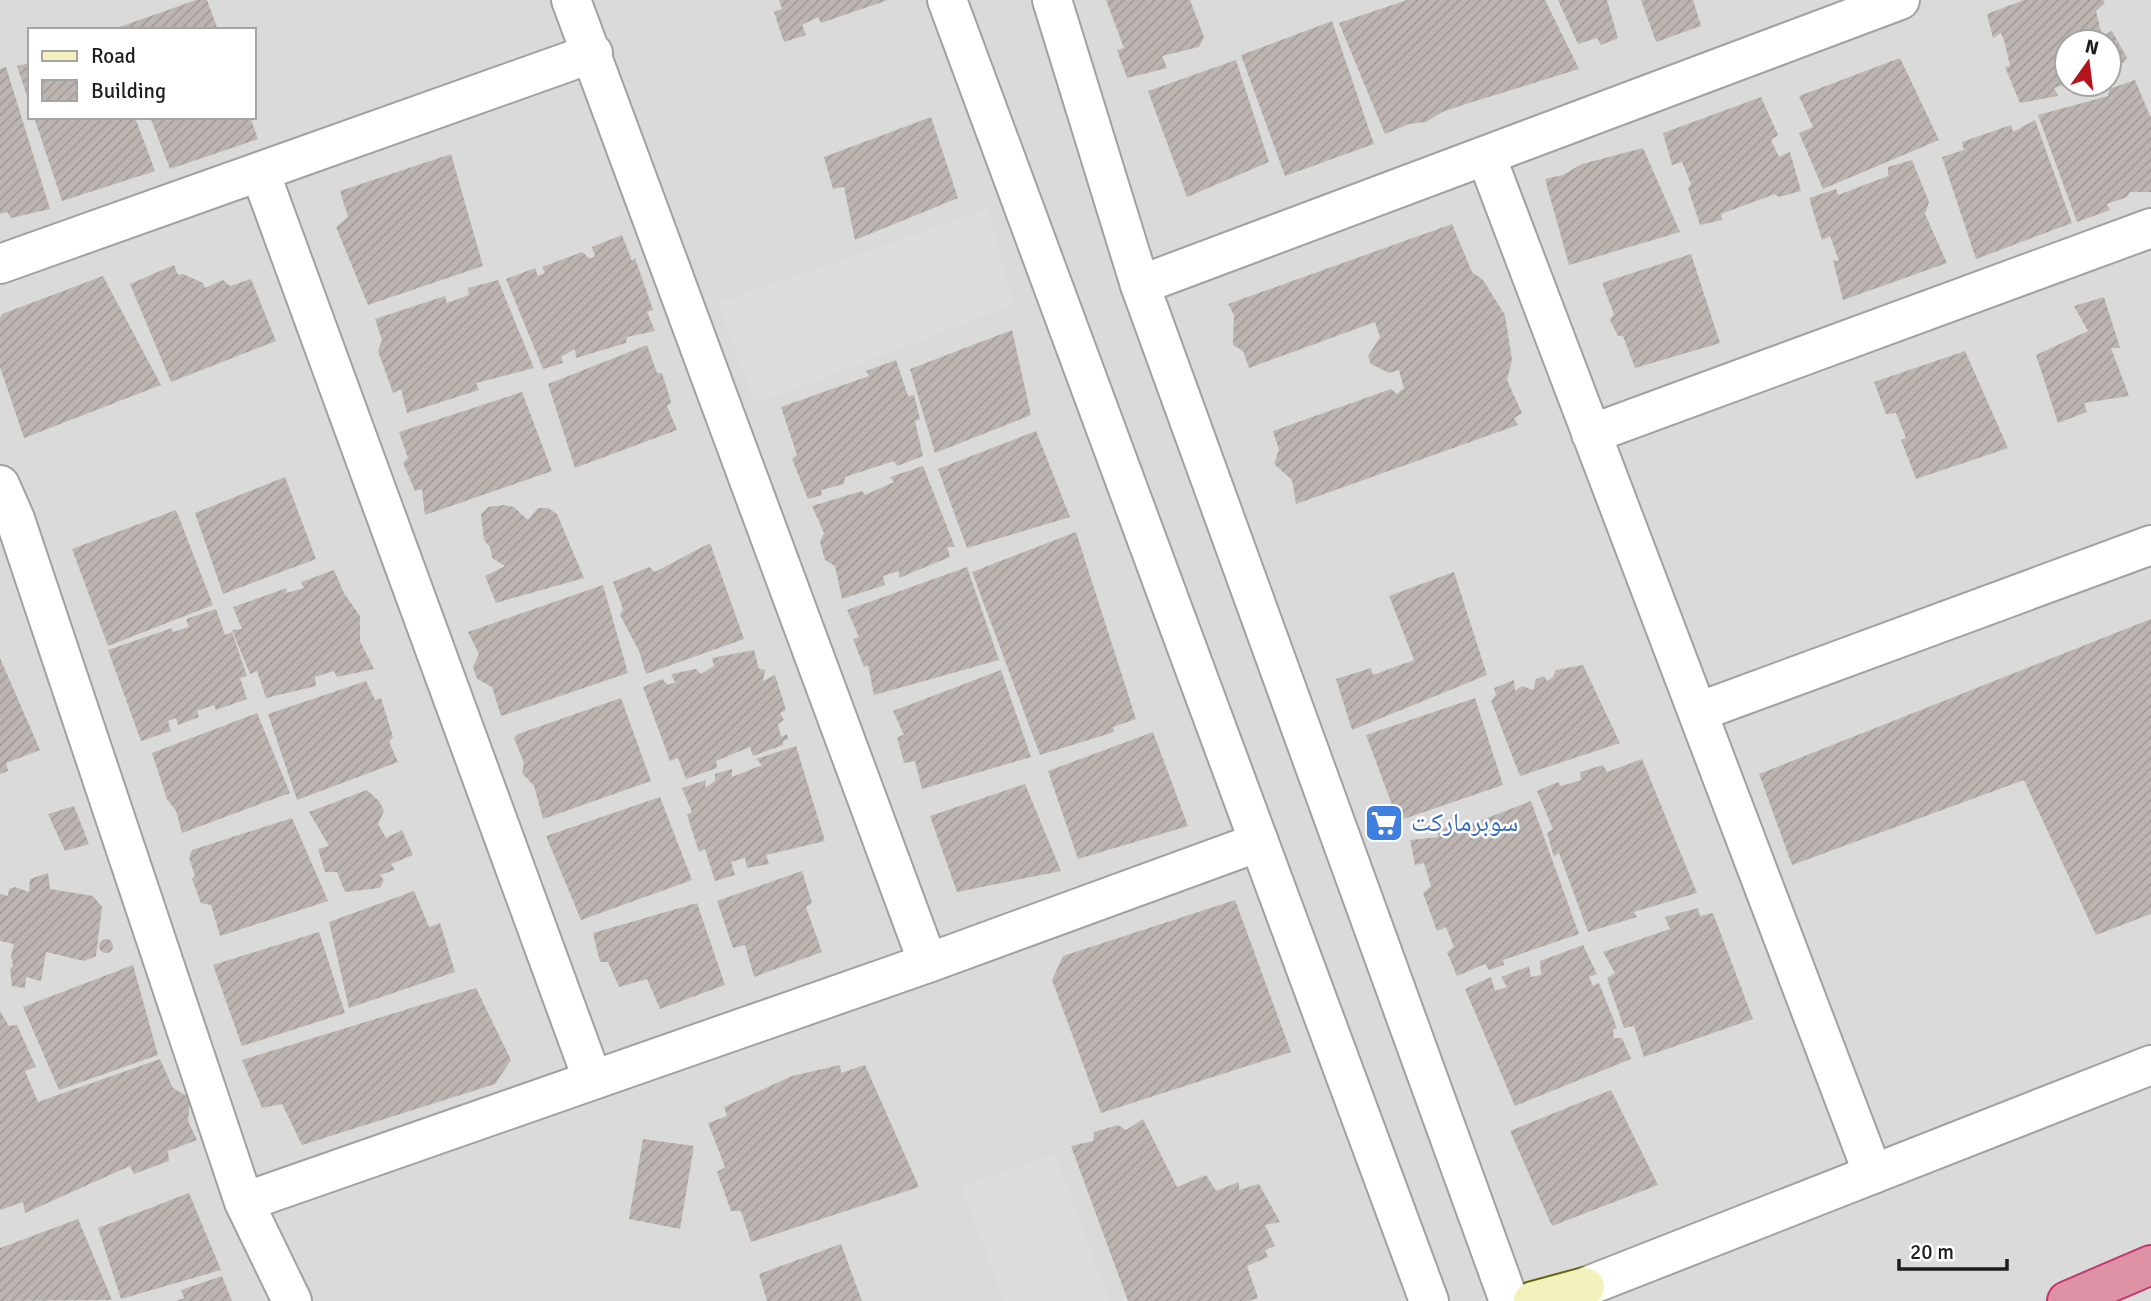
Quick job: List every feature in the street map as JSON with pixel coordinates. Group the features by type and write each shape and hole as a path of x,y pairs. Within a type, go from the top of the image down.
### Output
{"highway":[{"path":"2067,1301 2151,1265"}],"main road":[{"path":"1533,1301 1585,1287"}],"street":[{"path":"571,0 928,962"},
{"path":"947,0 1429,1301"},
{"path":"1052,0 1139,285 1509,1301"},
{"path":"1139,285 1900,0"},
{"path":"0,264 593,54"},
{"path":"1486,156 1874,1174"},
{"path":"260,172 592,1078"},
{"path":"1591,434 2151,228"},
{"path":"0,485 15,519 244,1202 292,1301"},
{"path":"1698,712 2151,545"},
{"path":"244,1202 928,962 1259,842"},
{"path":"1585,1287 2151,1065"}],"shaded area":[{"path":"0,0 2151,0 2151,1301 0,1301"},
{"path":"988,209 1013,305 755,404 718,303"},
{"path":"1055,1154 1109,1301 1004,1301 961,1186"}],"building":[{"path":"196,0 207,0 217,28 117,28"},
{"path":"779,0 888,0 821,23 818,17 802,25 806,35 784,42 774,12 782,9"},
{"path":"1106,0 1190,0 1204,37 1199,47 1162,56 1167,68 1127,78 1117,50 1124,48"},
{"path":"1407,0 1545,0 1579,69 1442,112 1426,122 1409,124 1385,134 1339,23"},
{"path":"1558,0 1607,0 1618,38 1601,45 1597,38 1578,44"},
{"path":"1641,0 1693,0 1701,26 1656,42"},
{"path":"2024,0 2103,0 2105,3 2096,11 2100,28 2053,28 2053,97 2020,103 2005,67 2010,66 2001,33 1993,38 1987,14"},
{"path":"1332,21 1374,144 1285,176 1241,55"},
{"path":"1900,58 1939,140 1823,189 1799,133 1813,127 1799,96"},
{"path":"1236,60 1269,162 1187,197 1148,91"},
{"path":"28,63 28,99 17,66"},
{"path":"6,67 50,209 11,218 7,212 0,214 0,69"},
{"path":"2135,80 2151,118 2151,192 2130,192 2127,197 2107,204 2110,210 2077,222 2038,115 2101,98 2123,98 2123,84"},
{"path":"1761,97 1778,135 1771,140 1779,157 1790,152 1801,191 1779,197 1775,194 1721,214 1722,220 1700,225 1688,188 1691,184 1682,162 1672,165 1663,133"},
{"path":"931,117 958,198 855,240 844,187 833,189 824,157"},
{"path":"35,119 136,119 155,171 62,201"},
{"path":"151,119 251,119 258,139 170,169"},
{"path":"2035,120 2072,223 1976,259 1942,157 1964,150 1962,142 2011,125 2013,132"},
{"path":"1643,148 1680,232 1569,265 1545,179 1563,175 1582,164"},
{"path":"451,154 483,266 368,305 336,227 348,217 340,191"},
{"path":"1912,160 1929,202 1925,214 1947,263 1843,300 1833,260 1839,261 1830,236 1822,240 1809,198 1836,189 1838,195 1888,176 1888,167"},
{"path":"1452,224 1472,272 1483,280 1505,315 1512,360 1507,380 1522,413 1514,418 1518,425 1296,504 1292,480 1274,464 1279,450 1273,431 1391,389 1397,394 1404,388 1399,370 1389,373 1371,364 1368,356 1380,337 1375,322 1249,368 1243,351 1233,345 1234,315 1228,304"},
{"path":"622,235 632,261 635,258 653,310 647,312 655,331 627,337 626,343 576,358 575,349 561,357 563,363 543,369 506,279 535,268 538,276 545,273 542,267 582,252 590,259 595,256 592,247"},
{"path":"1691,254 1720,343 1635,368 1623,336 1618,336 1610,320 1614,314 1602,283"},
{"path":"174,265 178,275 183,274 203,283 205,288 223,280 230,286 251,279 276,341 171,382 130,284"},
{"path":"103,276 161,385 24,438 0,367 0,318 2,314"},
{"path":"498,280 534,368 476,383 479,390 407,413 401,389 393,393 378,351 382,340 375,319 445,296 447,303 469,295 468,288"},
{"path":"2104,297 2120,348 2111,348 2129,396 2084,403 2087,412 2058,423 2036,355 2088,331 2074,306"},
{"path":"1012,330 1031,415 935,453 910,369"},
{"path":"647,345 657,373 662,373 671,402 667,406 677,430 575,468 548,384"},
{"path":"1965,351 2008,448 1916,479 1901,440 1906,438 1896,413 1886,414 1874,382"},
{"path":"896,360 908,396 914,395 920,419 915,421 923,456 897,466 894,461 845,477 844,484 821,490 822,495 808,499 792,459 797,455 781,407 869,376 866,371"},
{"path":"522,392 552,471 425,515 422,489 415,491 403,463 408,458 399,432"},
{"path":"1036,431 1070,517 967,548 938,469"},
{"path":"923,466 955,547 947,547 950,557 899,578 899,571 883,576 885,585 842,599 835,566 825,560 820,542 824,533 812,506 862,491 865,495 894,482 890,477"},
{"path":"285,477 316,559 223,594 195,513"},
{"path":"488,507 514,507 528,520 538,508 548,508 557,514 584,578 496,603 485,576 505,566 492,558 490,547 484,540 481,514"},
{"path":"176,510 213,605 108,646 72,549"},
{"path":"1076,532 1136,719 1113,727 1114,732 1040,755 972,572"},
{"path":"710,543 744,639 646,674 639,651 620,615 623,609 613,582 649,567 655,572"},
{"path":"967,567 999,660 874,695 868,665 864,667 853,639 859,637 847,610"},
{"path":"334,570 344,593 360,616 360,641 374,669 337,677 334,671 315,677 316,686 266,698 257,671 250,674 232,630 242,629 233,607 287,588 286,593 304,588 301,582"},
{"path":"1454,572 1487,675 1352,730 1336,679 1371,668 1373,675 1414,660 1389,596"},
{"path":"603,585 628,673 501,716 492,687 477,679 473,667 479,654 468,632"},
{"path":"216,609 225,635 232,632 247,676 240,678 247,699 216,710 214,705 197,711 199,717 178,725 176,718 168,721 171,731 141,741 108,650 172,628 173,632 189,627 186,619"},
{"path":"2151,619 2151,914 2096,935 2024,780 1792,865 1759,774"},
{"path":"754,650 759,669 765,670 763,681 775,675 786,710 780,713 784,720 778,724 781,737 787,734 788,739 783,741 783,745 753,756 750,747 716,761 717,768 686,779 678,758 670,761 643,687 662,679 668,685 675,682 671,674 696,669 701,674 714,666 712,658"},
{"path":"0,658 40,750 6,763 8,771 0,774"},
{"path":"1583,665 1620,743 1520,776 1491,701 1496,695 1494,688 1514,680 1515,691 1522,686 1533,690 1536,679 1544,676 1547,681 1553,677 1556,670"},
{"path":"1001,670 1031,757 922,789 915,761 904,763 897,737 904,735 893,711"},
{"path":"366,681 375,700 381,698 393,737 389,742 398,762 297,800 268,714"},
{"path":"621,698 651,781 543,819 534,786 522,773 524,763 514,738 518,734"},
{"path":"1475,698 1503,785 1398,821 1366,735"},
{"path":"257,713 290,793 182,833 176,811 167,799 152,753"},
{"path":"1153,732 1188,826 1078,859 1048,771"},
{"path":"796,746 825,841 766,855 769,864 747,868 745,858 731,862 735,875 715,881 705,849 699,852 687,815 692,812 682,788 706,780 705,788 715,781 715,774 732,769 732,777 762,765 756,759"},
{"path":"1642,759 1697,893 1634,912 1637,917 1588,932 1559,853 1554,857 1547,833 1553,829 1537,791 1558,782 1561,786 1581,780 1580,772 1603,765 1607,772"},
{"path":"1025,784 1061,871 957,892 930,816"},
{"path":"367,790 379,801 384,811 378,824 386,838 402,830 413,855 391,864 395,870 380,875 384,880 380,888 345,892 337,872 325,872 318,849 329,846 309,812"},
{"path":"660,797 692,880 581,920 546,836"},
{"path":"1531,801 1579,934 1503,960 1504,965 1489,970 1485,964 1457,976 1447,952 1454,947 1446,927 1437,931 1423,893 1431,886 1424,863 1415,865 1410,840 1438,837 1437,831 1453,824 1456,830"},
{"path":"74,806 89,844 65,851 48,814"},
{"path":"292,818 328,901 220,936 211,905 201,903 192,879 195,876 189,858 192,850"},
{"path":"802,871 812,903 806,907 822,952 754,977 745,945 733,948 717,901"},
{"path":"48,873 50,889 93,896 102,907 96,956 84,961 46,952 41,981 26,977 25,988 12,986 10,969 13,966 11,956 14,944 0,941 0,894 8,896 9,889 15,887 29,892 30,879"},
{"path":"414,891 429,927 440,923 455,972 349,1008 329,922"},
{"path":"1235,900 1291,1052 1101,1113 1052,980 1063,956"},
{"path":"697,903 725,985 660,1009 647,979 619,987 608,962 600,962 593,933"},
{"path":"1698,908 1700,916 1713,913 1753,1019 1644,1057 1634,1026 1624,1028 1607,978 1615,973 1603,952 1670,929 1665,917"},
{"path":"319,932 345,1013 242,1046 213,965"},
{"path":"103,939 109,939 113,946 109,953 103,953 99,949 99,943"},
{"path":"1583,945 1597,974 1589,977 1593,986 1599,983 1617,1028 1613,1030 1614,1038 1622,1038 1631,1059 1515,1106 1465,989 1491,977 1495,991 1507,987 1501,977 1529,966 1531,977 1541,975 1540,961"},
{"path":"133,965 158,1055 59,1090 23,1007"},
{"path":"476,988 511,1060 495,1084 302,1145 282,1104 262,1108 242,1060"},
{"path":"0,1011 9,1026 17,1025 36,1067 25,1071 38,1102 160,1059 173,1088 190,1098 188,1121 197,1140 168,1151 169,1161 134,1174 130,1166 25,1213 23,1202 0,1210"},
{"path":"840,1065 841,1073 865,1065 919,1187 751,1242 741,1211 731,1211 717,1172 725,1167 708,1123 727,1116 724,1107 792,1076"},
{"path":"1611,1090 1658,1185 1552,1226 1510,1131"},
{"path":"1143,1119 1177,1187 1206,1175 1216,1191 1239,1182 1239,1190 1259,1184 1280,1222 1265,1225 1275,1246 1265,1250 1268,1257 1247,1266 1258,1298 1248,1301 1128,1301 1071,1146 1093,1141 1094,1132 1118,1125 1126,1130"},
{"path":"643,1139 694,1146 680,1229 629,1219"},
{"path":"189,1193 221,1270 121,1299 98,1228"},
{"path":"78,1219 112,1300 0,1301 0,1248"},
{"path":"841,1244 862,1301 767,1301 759,1274"},
{"path":"222,1276 232,1301 176,1301 184,1298 181,1290"}],"place":[{"name":"سوبرماركت","path":"1384,823"}]}
